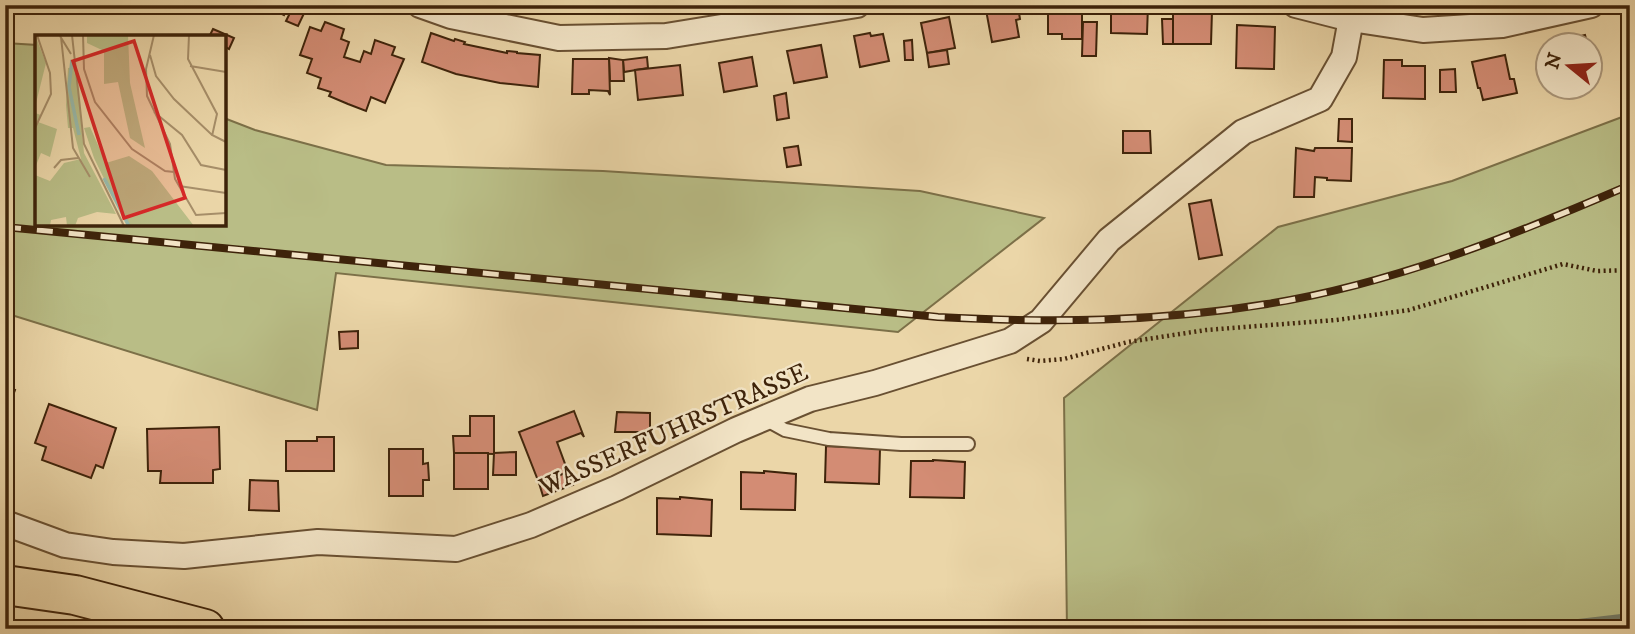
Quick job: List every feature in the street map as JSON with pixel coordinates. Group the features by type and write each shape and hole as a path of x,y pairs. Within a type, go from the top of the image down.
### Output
{"main road":[{"path":"5,585 75,595 205,629"}],"street":[{"path":"420,5 452,16 559,38 666,36 734,16 857,5"},
{"path":"1296,5 1351,19 1423,30 1506,15 1591,5"},
{"name":"WASSERFUHRSTRASSE","path":"5,523 65,545 113,552 184,556 318,542 456,549 544,520 810,399 875,383 1010,341 1041,321 1109,240 1243,132 1320,99 1344,57 1351,19"}],"lane":[{"path":"764,419 785,430 829,439 901,444 968,443"}],"path":[{"path":"1010,341 1024,358 1040,361 1064,359 1128,342 1206,330 1336,320 1409,310 1563,264 1597,271 1630,270"}],"green space":[{"path":"5,43 35,45 35,226 226,226 226,119 255,130 386,165 603,171 920,191 1044,218 898,332 336,273 317,410 5,313"},
{"path":"1630,114 1630,629 1067,629 1064,398 1278,227 1452,181"}],"building":[{"path":"265,5 288,5 284,15"},
{"path":"294,5 308,5 298,26 286,21"},
{"path":"1013,5 1014,8 1018,7 1020,19 1016,20 1019,37 992,42 986,10"},
{"path":"1048,5 1082,5 1082,39 1062,39 1062,34 1048,34"},
{"path":"1111,5 1148,5 1147,34 1111,33"},
{"path":"1173,11 1212,11 1211,44 1173,44"},
{"path":"949,17 955,48 927,53 921,23"},
{"path":"1162,19 1173,19 1173,44 1163,44"},
{"path":"325,22 344,29 341,39 349,42 344,57 360,62 364,51 371,54 375,40 395,47 392,55 404,59 385,103 371,97 366,111 329,96 331,92 318,88 321,78 307,73 312,59 300,55 310,27 321,31"},
{"path":"1083,22 1097,22 1096,56 1082,56"},
{"path":"1237,25 1275,27 1274,69 1236,68"},
{"path":"213,29 234,38 229,49 226,47 226,35 210,35"},
{"path":"431,33 465,42 464,44 507,53 540,55 538,87 456,74 422,62"},
{"path":"870,33 871,36 883,34 889,61 860,67 854,36"},
{"path":"912,40 913,60 905,60 904,41"},
{"path":"821,45 827,77 794,83 787,51"},
{"path":"947,50 949,64 929,67 927,53"},
{"path":"1505,55 1510,79 1514,79 1517,93 1483,100 1472,62"},
{"path":"647,57 648,68 624,72 623,60"},
{"path":"752,57 757,86 724,92 719,63"},
{"path":"609,58 623,60 624,81 610,81"},
{"path":"573,59 609,59 610,95 608,91 589,90 589,94 572,94"},
{"path":"1384,60 1402,60 1402,66 1425,66 1425,99 1383,98"},
{"path":"680,65 683,95 638,100 635,70"},
{"path":"1455,69 1456,92 1440,92 1440,70"},
{"path":"786,93 789,118 777,120 774,96"},
{"path":"1339,119 1352,119 1352,142 1338,141"},
{"path":"1123,131 1150,131 1151,153 1123,153"},
{"path":"798,146 801,165 787,167 784,148"},
{"path":"1296,148 1314,151 1315,148 1352,148 1351,181 1315,177 1314,197 1294,197"},
{"path":"1211,200 1222,255 1199,259 1189,204"},
{"path":"358,331 358,348 340,349 339,332"},
{"path":"5,387 15,390 5,419"},
{"path":"49,404 116,428 103,468 96,465 91,478 42,460 46,447 35,443"},
{"path":"574,411 584,437 581,433 557,442 568,472 539,483 519,432"},
{"path":"617,412 650,413 650,432 615,432"},
{"path":"470,416 494,416 494,454 454,453 453,436 470,436"},
{"path":"219,427 220,469 213,470 213,483 160,483 161,471 148,471 147,429"},
{"path":"317,437 334,437 334,471 286,471 286,441 317,441"},
{"path":"826,446 880,448 879,484 825,482"},
{"path":"389,449 423,449 423,464 428,463 429,480 423,480 423,496 389,496"},
{"path":"516,452 516,475 493,475 494,453"},
{"path":"454,453 488,453 488,489 454,489"},
{"path":"911,461 965,462 964,498 910,497"},
{"path":"568,472 573,485 543,496 539,483"},
{"path":"741,472 796,474 795,510 741,509"},
{"path":"250,480 278,481 279,511 249,510"},
{"path":"657,498 712,500 711,536 657,534"}],"waterway":[{"path":"1527,629 1630,617"}],"railway":[{"path":"5,227 938,317 1103,320 1226,310 1361,284 1452,256 1630,185"}]}
